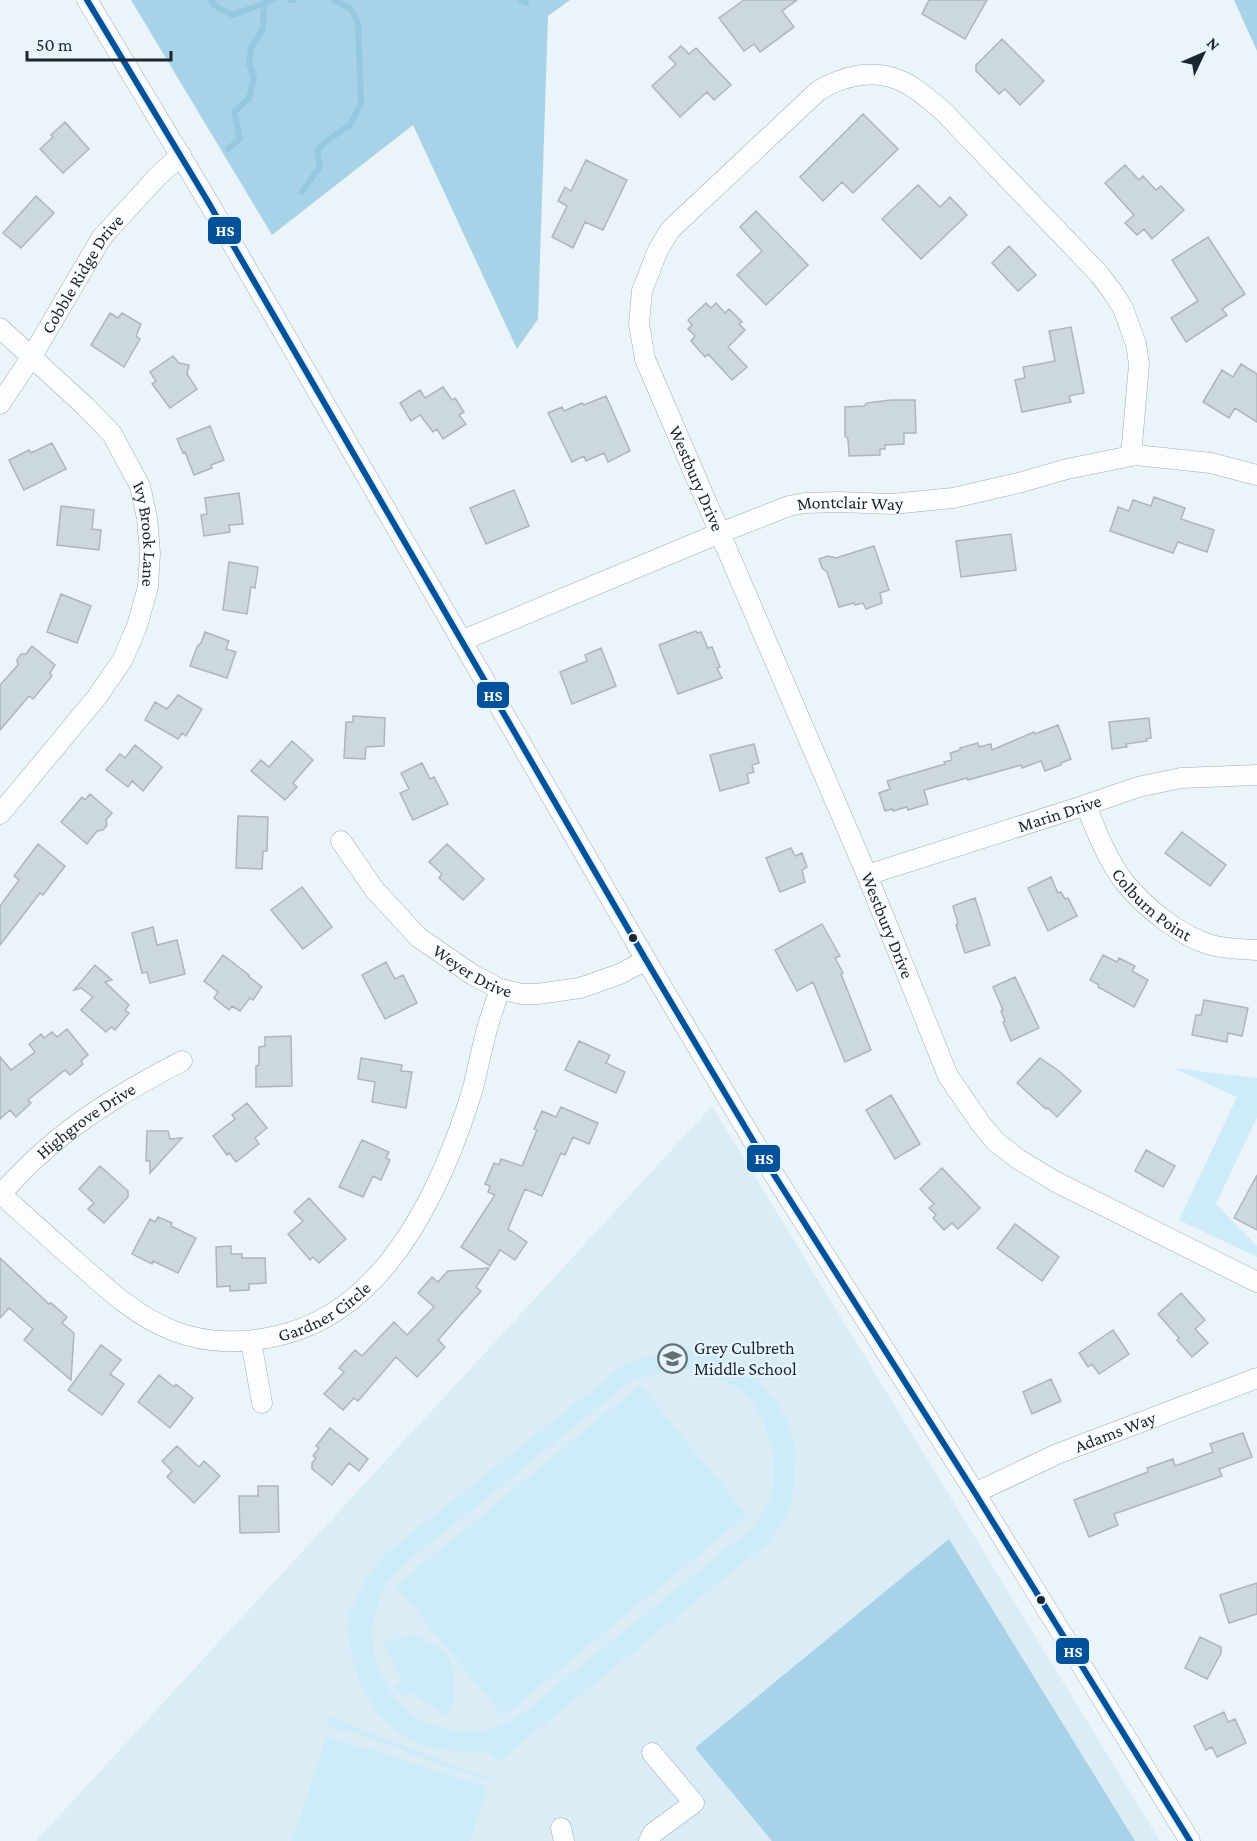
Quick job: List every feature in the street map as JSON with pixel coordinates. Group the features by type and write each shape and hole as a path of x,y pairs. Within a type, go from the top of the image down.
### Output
{"street":[{"path":"87,0 181,155 646,960 761,1154 975,1493 1190,1841"},
{"name":"Westbury Drive","path":"1131,456 1139,364 1136,344 1123,308 1099,274 942,110 900,80 878,75 846,78 818,91 670,230 658,250 642,291 639,324 645,359 867,875 948,1076 981,1125 996,1142 1018,1159 1056,1182 1257,1282"},
{"name":"Cobble Ridge Drive","path":"0,404 32,356 102,237 158,176 181,155"},
{"name":"Ivy Brook Lane","path":"0,328 32,356 111,434 140,486 147,518 150,553 148,587 137,626 123,659 97,698 0,814"},
{"name":"Montclair Way","path":"461,641 777,509 805,503 839,501 892,504 952,498 1067,469 1131,456 1164,457 1211,463 1257,475"},
{"name":"Marin Drive","path":"867,875 1086,806 1138,787 1181,778 1257,775"},
{"name":"Colburn Point","path":"1086,806 1100,840 1125,883 1151,909 1177,930 1212,945 1257,950"},
{"name":"Weyer Drive","path":"341,841 374,889 418,937 472,975 500,989 522,994 537,994 580,988 620,974 646,960"},
{"name":"Gardner Circle","path":"0,1194 117,1297 149,1319 174,1332 226,1341 251,1341 290,1333 325,1318 367,1286 400,1246 425,1206 447,1162 470,1097 484,1039 500,989"},
{"name":"Highgrove Drive","path":"0,1194 37,1157 78,1123 129,1090 182,1061"},
{"path":"251,1341 262,1403"},
{"name":"Adams Way","path":"975,1493 1057,1454 1257,1378"},
{"path":"649,1841 653,1833 694,1803 652,1753"}],"shaded area":[{"path":"131,0 570,0 548,16 538,319 517,349 413,125 272,235"},
{"path":"1234,0 1257,0 1257,51"},
{"path":"1173,1068 1257,1078 1257,1117 1216,1204 1257,1246 1257,1257 1179,1220 1237,1097"},
{"name":"Grey Culbreth Middle School","path":"712,1106 1160,1841 36,1841"},
{"path":"703,1349 729,1358 749,1371 780,1407 791,1431 796,1455 792,1501 782,1524 765,1545 498,1762 488,1751 436,1749 400,1733 388,1723 369,1699 352,1656 348,1633 349,1615 366,1579 384,1555 625,1364 674,1350","holes":["690,1370 736,1387 756,1408 768,1433 774,1461 773,1488 766,1508 752,1528 514,1720 474,1731 447,1729 423,1721 403,1706 388,1688 378,1665 373,1641 375,1615 383,1590 400,1568 629,1382 667,1372"]},
{"path":"640,1385 747,1515 503,1716 396,1586"},
{"path":"949,1539 1135,1841 772,1841 695,1748"},
{"path":"414,1635 439,1648 450,1660 455,1686 453,1703 447,1717 410,1692 404,1697 395,1687 402,1680 383,1642"},
{"path":"330,1716 495,1781 494,1784 349,1730 347,1732 328,1725"},
{"path":"326,1736 487,1787 470,1841 293,1841"}],"building":[{"path":"744,0 797,0 782,11 794,27 760,52 754,44 744,51 719,18"},
{"path":"929,0 987,0 965,39 922,14"},
{"path":"1002,39 1044,81 1020,105 1005,89 999,94 976,71 976,65"},
{"path":"681,46 689,54 696,48 731,85 714,100 707,92 680,117 652,86 676,64 669,57"},
{"path":"863,114 898,149 853,193 842,182 823,201 800,177"},
{"path":"65,122 89,149 63,173 40,149"},
{"path":"586,160 627,180 603,230 585,222 573,248 552,237 567,206 558,201 565,187 571,191"},
{"path":"1125,165 1139,180 1143,176 1156,190 1161,186 1184,210 1152,239 1144,229 1137,235 1125,223 1134,215 1105,183"},
{"path":"918,185 940,207 950,197 967,215 921,259 882,219"},
{"path":"36,196 54,213 21,248 3,233"},
{"path":"756,211 808,265 766,305 737,275 762,251 740,227"},
{"path":"1208,237 1245,294 1222,309 1227,315 1186,342 1171,318 1198,301 1172,260"},
{"path":"1009,246 1036,275 1018,291 992,263"},
{"path":"706,303 711,308 716,303 725,313 729,309 742,322 739,324 745,330 728,347 747,367 732,380 708,354 705,357 691,341 695,336 688,329 692,325 688,320"},
{"path":"110,313 118,318 122,313 141,324 136,336 140,339 124,367 91,345"},
{"path":"1071,327 1084,393 1069,396 1071,402 1022,412 1015,380 1025,378 1023,367 1055,361 1049,331"},
{"path":"173,356 179,363 189,365 187,374 197,389 170,408 152,384 156,381 150,372"},
{"path":"1241,364 1257,374 1257,422 1235,408 1229,418 1203,402 1222,370 1233,377"},
{"path":"443,387 452,400 455,398 464,412 459,415 466,424 443,439 437,429 433,432 420,415 411,421 400,403 420,390 425,398"},
{"path":"606,396 630,451 608,462 604,453 586,461 584,456 572,462 548,413 562,407 564,411"},
{"path":"915,400 916,433 904,433 904,444 885,445 885,449 880,449 880,455 849,456 848,439 845,436 845,407 864,406 867,403"},
{"path":"210,426 224,460 194,475 177,439"},
{"path":"52,443 66,469 24,490 9,460 29,450 31,453"},
{"path":"514,490 529,526 486,544 470,508"},
{"path":"239,493 243,524 229,525 230,532 204,536 201,515 207,514 205,498"},
{"path":"1154,497 1185,508 1181,519 1214,530 1207,552 1178,542 1173,553 1110,531 1118,507 1129,511 1133,500 1151,506"},
{"path":"61,506 94,510 92,529 101,530 99,550 57,545"},
{"path":"1011,534 1016,570 961,577 956,541"},
{"path":"874,546 889,590 880,593 882,603 866,609 863,603 839,607 827,572 822,568 819,559 828,556 836,558"},
{"path":"229,562 258,567 255,588 251,587 247,614 223,610"},
{"path":"61,594 91,606 77,643 47,632"},
{"path":"696,631 701,632 708,648 712,647 722,678 678,694 659,645"},
{"path":"205,632 229,641 226,649 236,652 227,678 190,666"},
{"path":"32,646 55,665 50,673 52,676 33,699 29,696 0,730 0,685 18,665 17,660 21,654 26,654"},
{"path":"601,648 616,686 572,704 560,672 587,661 585,655"},
{"path":"178,695 202,709 186,736 182,733 178,739 145,720 155,702 167,709"},
{"path":"353,716 385,718 384,746 366,747 365,759 344,758 346,722 353,722"},
{"path":"1149,718 1151,738 1146,739 1147,741 1126,744 1127,747 1112,749 1109,722"},
{"path":"1058,725 1071,759 1061,765 1045,771 1041,761 1022,768 1021,765 968,780 967,778 924,790 928,804 908,810 907,807 885,811 879,793 890,789 887,781 945,764 944,762 952,760 950,753 960,748 978,743 979,747 991,744 992,750 1034,732 1035,734"},
{"path":"292,741 313,760 293,783 297,787 285,800 251,771 261,760 269,767"},
{"path":"754,744 759,763 752,765 754,772 747,774 749,783 720,791 710,755"},
{"path":"135,745 162,767 143,791 132,781 128,787 106,770 120,754 125,758"},
{"path":"422,763 430,779 434,777 448,804 413,820 400,793 409,789 401,773"},
{"path":"90,794 112,813 106,820 107,825 103,830 97,831 87,844 61,822 82,797 85,800"},
{"path":"238,816 268,817 267,851 263,851 262,869 236,868"},
{"path":"1182,832 1226,865 1210,886 1165,853"},
{"path":"38,844 65,866 43,895 40,893 0,945 0,906 19,880 14,876"},
{"path":"447,844 484,879 463,900 439,878 442,874 429,862"},
{"path":"791,848 795,856 802,853 807,867 802,870 805,882 780,892 766,858"},
{"path":"1051,877 1058,893 1061,892 1065,899 1068,898 1077,916 1048,931 1028,888"},
{"path":"302,887 332,927 303,949 271,910"},
{"path":"975,898 990,945 965,953 953,906"},
{"path":"822,924 840,956 835,958 843,973 841,974 871,1050 845,1062 813,982 797,991 775,950"},
{"path":"153,927 157,945 177,940 185,974 150,983 147,972 142,973 132,933"},
{"path":"223,955 262,987 253,1000 250,998 240,1011 232,1006 229,1010 214,998 218,992 204,981"},
{"path":"1103,955 1117,962 1119,958 1135,966 1132,971 1148,980 1134,1007 1090,980"},
{"path":"386,962 395,979 403,975 417,1003 385,1019 362,975"},
{"path":"95,965 112,980 105,982 129,1005 125,1010 129,1013 115,1030 111,1027 106,1032 81,1010 93,997 81,988 74,990"},
{"path":"1015,977 1039,1028 1011,1041 1003,1022 1005,1021 1001,1011 1003,1010 993,987"},
{"path":"1204,1000 1248,1008 1242,1036 1228,1033 1227,1042 1192,1035 1196,1015 1201,1015"},
{"path":"67,1029 88,1055 81,1061 83,1064 70,1075 65,1070 28,1100 31,1103 16,1117 10,1110 0,1119 0,1057 11,1070 35,1052 29,1044 41,1034 44,1038 52,1032 57,1037"},
{"path":"291,1036 292,1086 256,1087 259,1047 265,1046 265,1037"},
{"path":"579,1041 610,1055 606,1063 625,1072 616,1093 565,1070"},
{"path":"361,1058 402,1065 401,1071 412,1072 406,1108 372,1102 375,1082 358,1079"},
{"path":"1040,1058 1081,1091 1057,1117 1017,1083"},
{"path":"891,1095 920,1144 895,1159 866,1110"},
{"path":"247,1103 267,1128 255,1138 259,1144 236,1162 229,1153 227,1155 213,1136 235,1119 232,1115"},
{"path":"561,1107 598,1123 589,1144 573,1137 565,1155 561,1153 542,1196 525,1189 508,1229 527,1242 515,1260 500,1250 490,1266 461,1247 495,1195 488,1192 490,1186 485,1184 494,1163 499,1165 501,1159 522,1166 542,1111 556,1117"},
{"path":"147,1131 168,1131 170,1139 182,1138 150,1173 150,1161 146,1161"},
{"path":"362,1140 389,1152 386,1158 390,1160 381,1180 373,1176 363,1197 339,1187"},
{"path":"1146,1150 1175,1166 1163,1187 1135,1171"},
{"path":"100,1166 128,1191 128,1197 104,1223 88,1209 94,1203 79,1189"},
{"path":"942,1168 980,1208 958,1229 952,1223 944,1230 933,1218 936,1215 929,1208 934,1204 920,1189"},
{"path":"1257,1175 1257,1230 1234,1218"},
{"path":"309,1198 346,1239 319,1263 313,1257 310,1260 288,1234 303,1221 294,1212"},
{"path":"158,1217 196,1238 178,1273 132,1254 150,1219 155,1222"},
{"path":"1015,1224 1059,1257 1042,1281 997,1248"},
{"path":"231,1246 231,1254 242,1254 242,1258 265,1258 266,1283 249,1284 249,1290 230,1291 230,1286 217,1287 216,1247"},
{"path":"0,1258 49,1304 51,1303 67,1317 62,1323 74,1333 71,1380 24,1340 33,1329 9,1308 0,1318"},
{"path":"489,1268 476,1287 481,1291 438,1340 445,1347 417,1377 396,1357 358,1401 354,1398 343,1410 324,1394 344,1372 339,1368 355,1350 362,1356 394,1322 407,1335 434,1307 418,1293 432,1277 438,1282 448,1271"},
{"path":"1181,1293 1205,1320 1195,1329 1208,1343 1192,1357 1158,1314"},
{"path":"1113,1330 1129,1354 1099,1374 1092,1364 1088,1367 1079,1353"},
{"path":"101,1345 121,1360 110,1374 124,1384 102,1415 68,1390"},
{"path":"159,1375 174,1387 176,1384 193,1398 170,1428 138,1402"},
{"path":"1051,1379 1061,1401 1032,1414 1023,1392"},
{"path":"330,1428 368,1459 359,1471 349,1463 332,1485 312,1469 312,1463 316,1458 313,1456 319,1448 316,1446"},
{"path":"1243,1433 1252,1457 1219,1469 1222,1476 1114,1514 1118,1525 1089,1537 1074,1500 1148,1472 1147,1468 1173,1459 1175,1466 1213,1452 1210,1444"},
{"path":"177,1446 199,1467 204,1461 220,1476 194,1503 167,1477 172,1471 162,1461"},
{"path":"258,1486 278,1486 279,1532 240,1533 239,1496 258,1496"},
{"path":"1257,1583 1257,1614 1229,1623 1220,1595"},
{"path":"1200,1637 1221,1647 1221,1653 1207,1679 1185,1668"},
{"path":"1224,1712 1228,1722 1235,1719 1246,1743 1217,1757 1212,1747 1206,1750 1194,1726"}],"waterway":[{"path":"210,0 218,8 233,15 273,0"},
{"path":"302,192 320,167 317,151 325,142 351,124 361,102 358,23 351,9 334,0"},
{"path":"521,0 526,3"},
{"path":"228,149 240,139 234,112 249,98 254,78 249,63 251,48 263,29 264,3"}],"transit line":[{"name":"HS","path":"87,0 207,200 646,960 761,1154 975,1493 1190,1841"}],"place":[{"name":"Grey Culbreth Middle School","path":"673,1358"}]}
